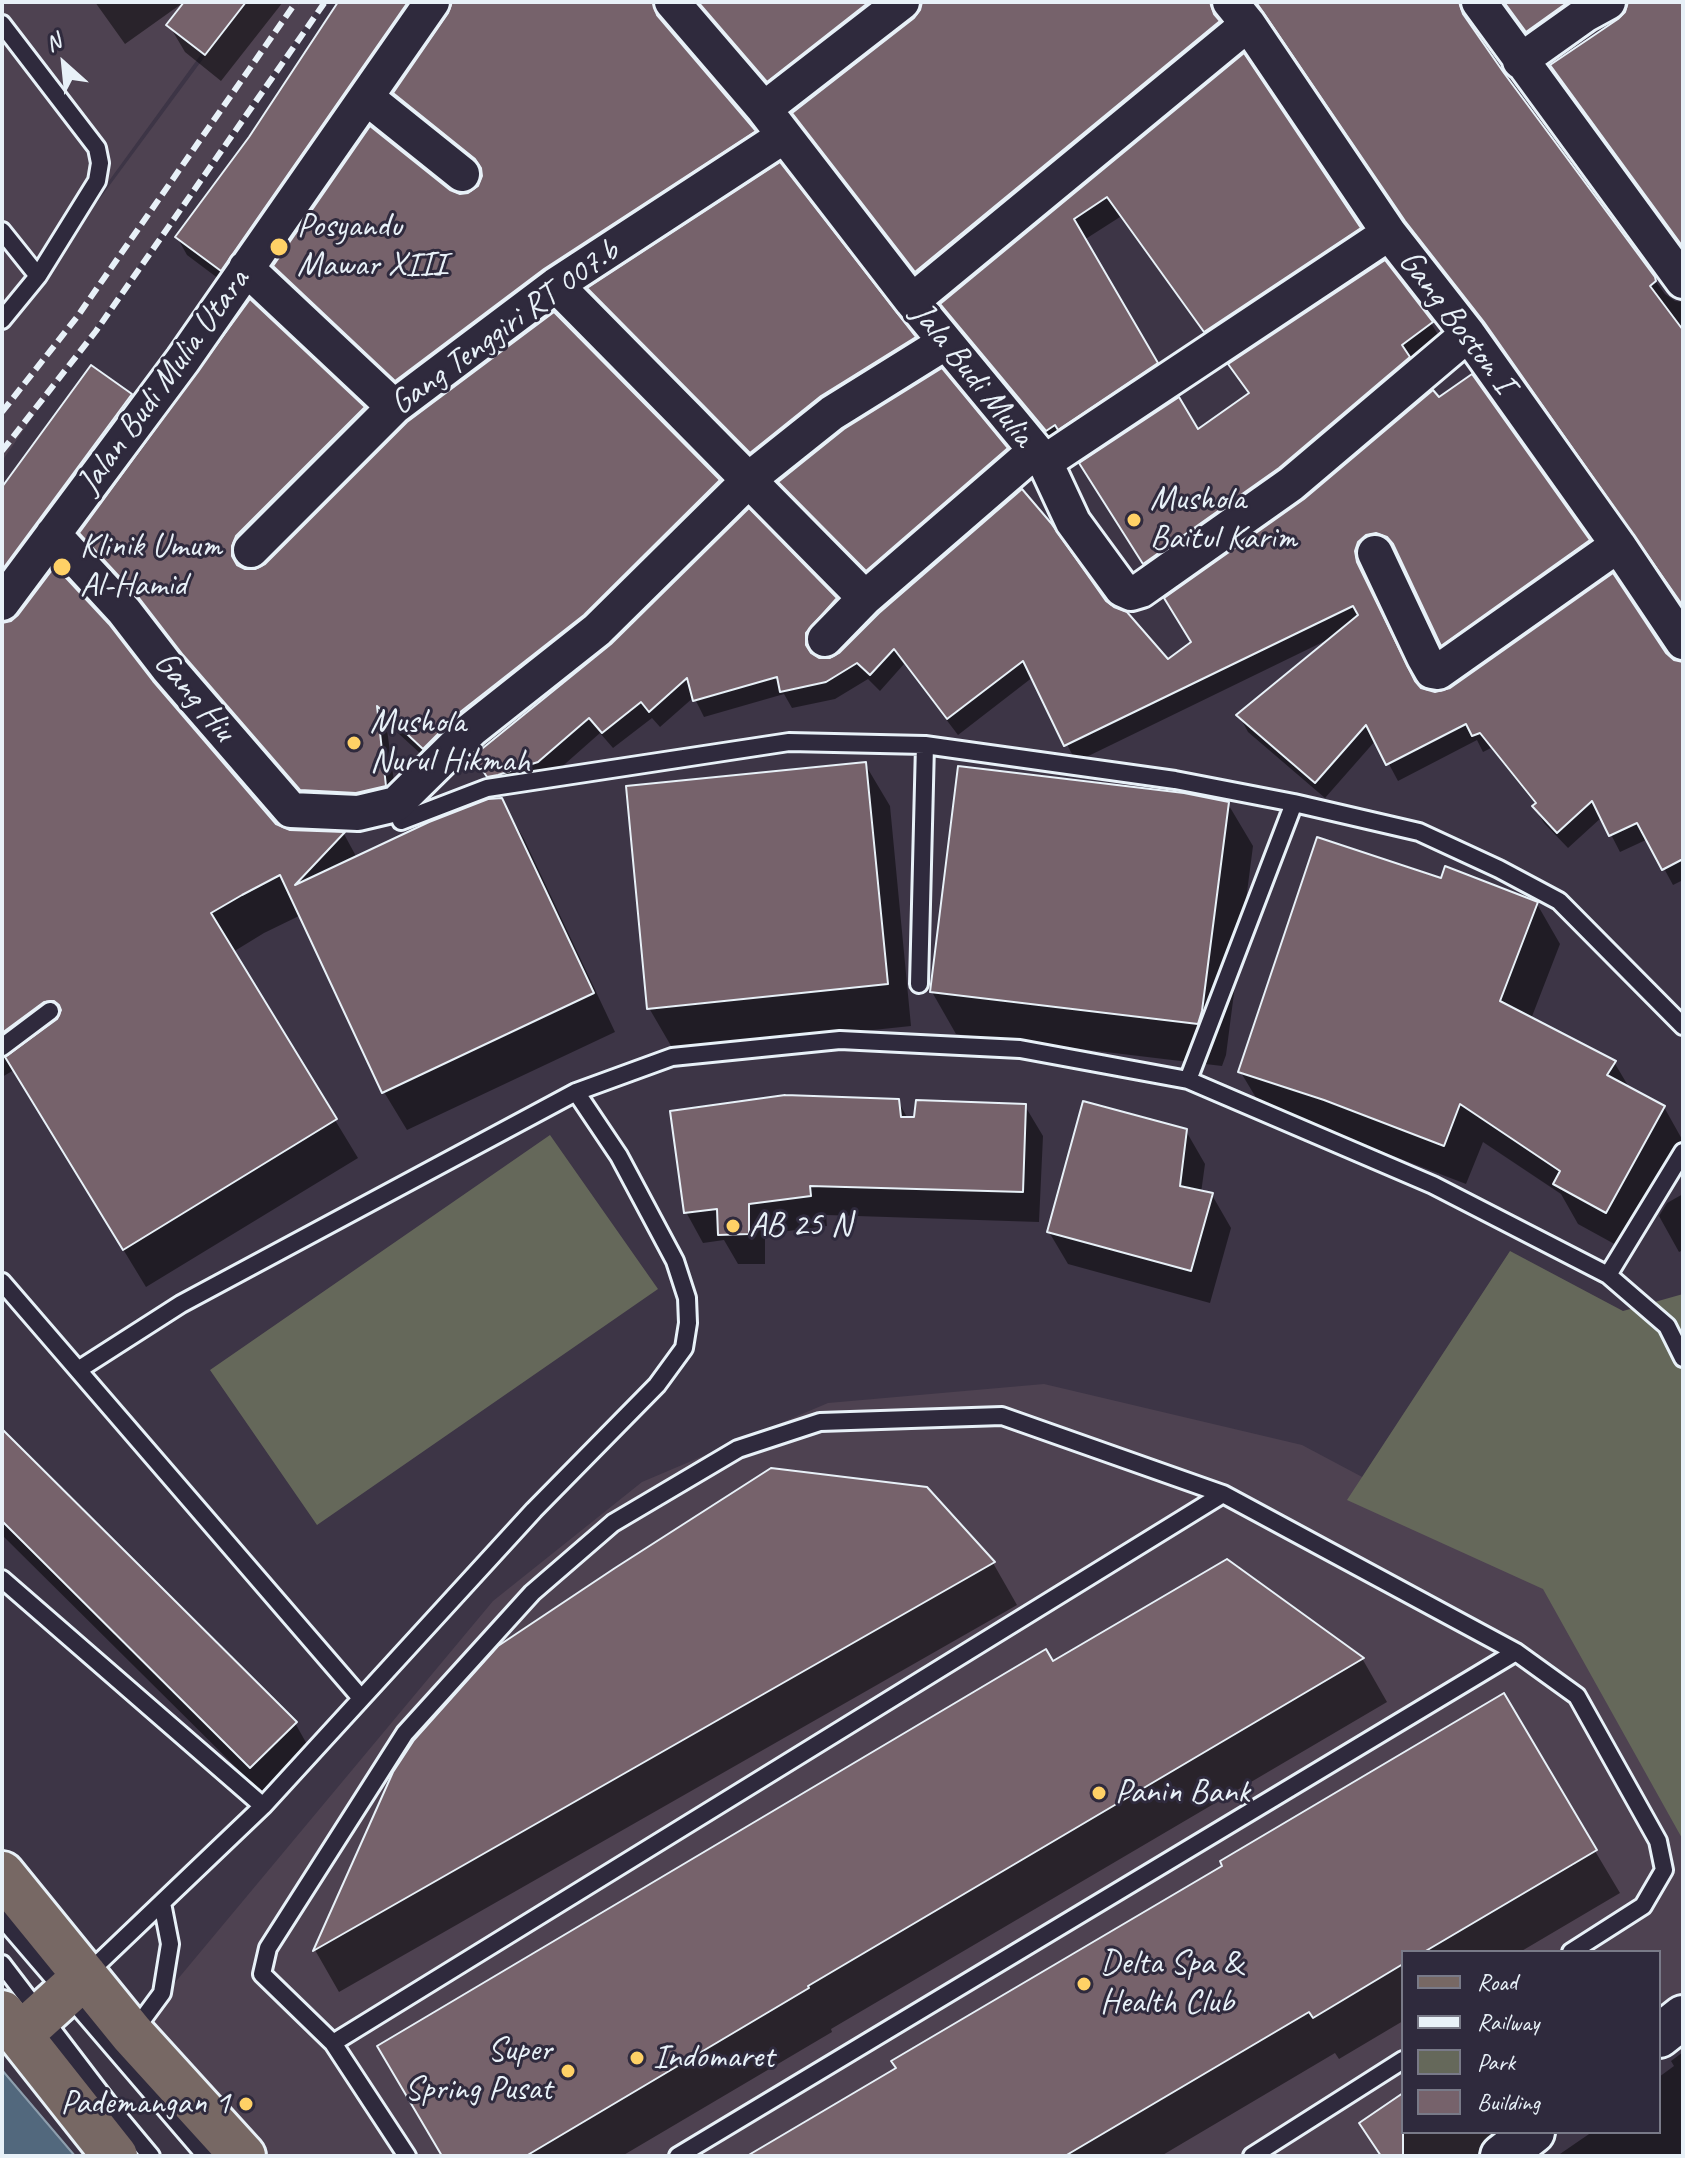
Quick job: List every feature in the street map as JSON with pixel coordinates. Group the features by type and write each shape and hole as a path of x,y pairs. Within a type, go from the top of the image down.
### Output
{"main road":[{"path":"2,1874 43,2006 115,2156"},
{"path":"43,2006 132,2034 243,2156"}],"street":[{"name":"Jalan Budi Mulia Utara","path":"2,603 183,360 432,2"},
{"name":"Jala Budi Mulia","path":"672,2 774,122 912,301 1040,457 1389,233"},
{"name":"Gang Tenggiri RT 007.b","path":"251,550 394,407 774,122 902,2"},
{"path":"1479,2 1683,281"},
{"path":"1520,61 1608,2"},
{"path":"912,301 1239,13"},
{"name":"Gang Boston I","path":"1239,13 1389,233 1468,334 1683,642"},
{"path":"366,97 462,174"},
{"path":"246,268 394,407"},
{"path":"556,285 865,598"},
{"path":"825,639 865,598 1040,457 1073,522 1122,589 1131,593 1141,590 1291,484 1468,334"},
{"name":"Gang Hiu","path":"53,534 124,611 168,668 291,810 358,813 396,804 472,729 597,630 750,479 832,413 946,342"},
{"path":"1375,553 1424,657 1432,671 1438,672 1618,545"},
{"path":"1661,2034 1683,2017"},
{"path":"1502,2156 1530,2134"}],"lane":[{"path":"2,24 97,148 100,163 97,181 38,276 2,320"},
{"path":"2,231 38,276"},
{"path":"401,821 487,788 789,742 925,745 1175,780 1419,832 1499,869 1559,901 1683,1026"},
{"path":"919,984 925,745"},
{"path":"1188,1080 1294,803"},
{"path":"2,1047 50,1011"},
{"path":"78,1370 181,1304 576,1092 672,1057 840,1040 1020,1049 1188,1080 1433,1185 1608,1275 1667,1326 1683,1358"},
{"path":"43,2006 162,1903 263,1806 534,1510 657,1385 684,1348 688,1323 687,1298 675,1261 619,1156 576,1092"},
{"path":"1608,1275 1683,1152"},
{"path":"2,1282 361,1698"},
{"path":"407,2156 333,2043 262,1974 268,1948 405,1733 532,1593 613,1523 738,1449 820,1422 1002,1416 1223,1494 1516,1652 1577,1696 1658,1841 1664,1870 1643,1906 1574,1950"},
{"path":"333,2043 1223,1494"},
{"path":"2,1579 263,1806"},
{"path":"678,2156 1516,1652"},
{"path":"132,2034 162,1993 170,1944 162,1903"},
{"path":"2,1918 43,2006 151,2156"},
{"path":"2,1964 43,2006 206,2156"},
{"path":"1252,2156 1401,2061"}],"shaded area":[{"path":"2,2 239,2 2,328"},
{"path":"245,2 322,2 2,461 2,331"},
{"path":"1044,1384 1302,1445 1605,1606 1683,1695 1683,2006 1661,2023 1661,1950 1401,1950 1401,2134 1519,2134 1491,2156 240,2156 132,2034 493,1601 642,1482 828,1403"}],"green space":[{"path":"550,1135 658,1289 317,1525 210,1370"},
{"path":"1510,1251 1623,1311 1683,1294 1683,1840 1543,1589 1347,1500"}],"water":[{"path":"2,2070 75,2156 2,2156"}],"building":[{"path":"184,2 246,2 205,55 166,25"},
{"path":"338,2 408,2 221,271 175,237 249,137"},
{"path":"452,2 653,2 657,15 756,131 544,269 395,381 273,266 370,126 450,190 468,193 478,186 482,176 475,159 393,93 448,13"},
{"path":"698,2 869,2 767,82"},
{"path":"922,2 1210,2 1220,21 915,272 792,113 914,18"},
{"path":"1256,2 1459,2 1463,14 1504,73 1655,277 1656,281 1650,286 1683,330 1683,606 1484,322 1405,221"},
{"path":"1504,2 1568,2 1526,32"},
{"path":"1628,2 1683,2 1683,247 1550,65 1618,19 1625,12"},
{"path":"1244,53 1361,228 1204,332 1107,197 1074,219 1158,363 1058,430 1055,425 1046,431 940,304"},
{"path":"780,162 916,337 821,396 750,453 587,288"},
{"path":"1385,260 1433,322 1402,345 1410,357 1279,468 1143,564 1079,463 1179,397 1198,429 1249,393 1228,364"},
{"path":"250,299 365,407 236,536 232,556 237,565 245,569 255,569 265,564 407,422 554,312 720,480 584,615 459,713 423,749 377,706 386,786 356,793 300,790 183,655 139,598 79,533"},
{"path":"91,365 132,394 2,570 2,487"},
{"path":"942,368 1008,448 866,571 778,482 844,429"},
{"path":"1472,374 1590,540 1441,646 1387,537 1376,533 1366,535 1358,542 1355,551 1357,562 1415,681 1421,688 1435,692 1450,688 1613,573 1666,653 1674,660 1683,662 1683,859 1662,870 1637,823 1609,836 1592,801 1557,833 1532,806 1536,803 1480,733 1472,736 1466,724 1386,765 1366,725 1315,783 1236,715 1358,615 1353,606 1064,746 1023,661 947,719 894,649 870,675 857,663 826,682 780,692 777,677 693,701 687,678 649,712 641,702 602,733 589,718 538,762 498,775 487,777 473,756 611,644 749,508 837,598 806,633 806,645 819,658 830,658 839,653 879,613 1022,489 1051,523 1106,601 1127,612 1168,659 1191,642 1164,598 1304,499 1433,390 1439,397"},
{"path":"55,566 109,624 153,681 276,824 290,830 345,832 295,885 429,822 488,799 502,798 594,993 382,1093 280,875 242,895 211,913 337,1119 123,1250 5,1057 57,1019 61,1010 59,1005 54,1001 44,1002 2,1033 2,623 18,615"},
{"path":"866,762 888,984 647,1009 626,786"},
{"path":"958,766 1184,793 1229,802 1198,1024 930,992"},
{"path":"1317,837 1441,878 1445,866 1538,902 1500,1001 1616,1061 1607,1075 1665,1106 1606,1213 1553,1184 1560,1171 1460,1104 1444,1146 1324,1100 1238,1072"},
{"path":"785,1095 899,1099 901,1117 914,1117 916,1100 1026,1104 1023,1192 810,1186 811,1196 749,1204 749,1234 718,1235 717,1209 684,1213 670,1111"},
{"path":"1083,1101 1187,1129 1180,1186 1213,1193 1191,1271 1047,1232"},
{"path":"2,1429 297,1722 250,1768 2,1521"},
{"path":"771,1468 927,1487 995,1562 313,1951 393,1772 414,1740 498,1646"},
{"path":"1227,1559 1364,1658 526,2156 442,2156 377,2046 1046,1649 1053,1661"},
{"path":"1504,1693 1597,1850 1427,1950 1401,1950 1401,1965 1313,2018 1309,2012 1065,2156 747,2156 896,2068 891,2061 1222,1866 1220,1861"},
{"path":"1401,2094 1403,2156 1381,2156 1359,2123"}],"railway":[{"path":"2,412 77,317 296,2"},
{"path":"2,451 96,331 325,2"}],"place":[{"name":"Posyandu Mawar XIII","path":"279,247"},
{"name":"Mushola Baitul Karim","path":"1134,520"},
{"name":"Klinik Umum Al-Hamid","path":"62,567"},
{"name":"Mushola Nurul Hikmah","path":"354,743"},
{"name":"AB 25 N","path":"733,1226"},
{"name":"Panin Bank","path":"1099,1793"},
{"name":"Delta Spa & Health Club","path":"1084,1984"},
{"name":"Indomaret","path":"637,2058"},
{"name":"Super Spring Pusat","path":"568,2071"},
{"name":"Pademangan 1","path":"246,2104"}]}
